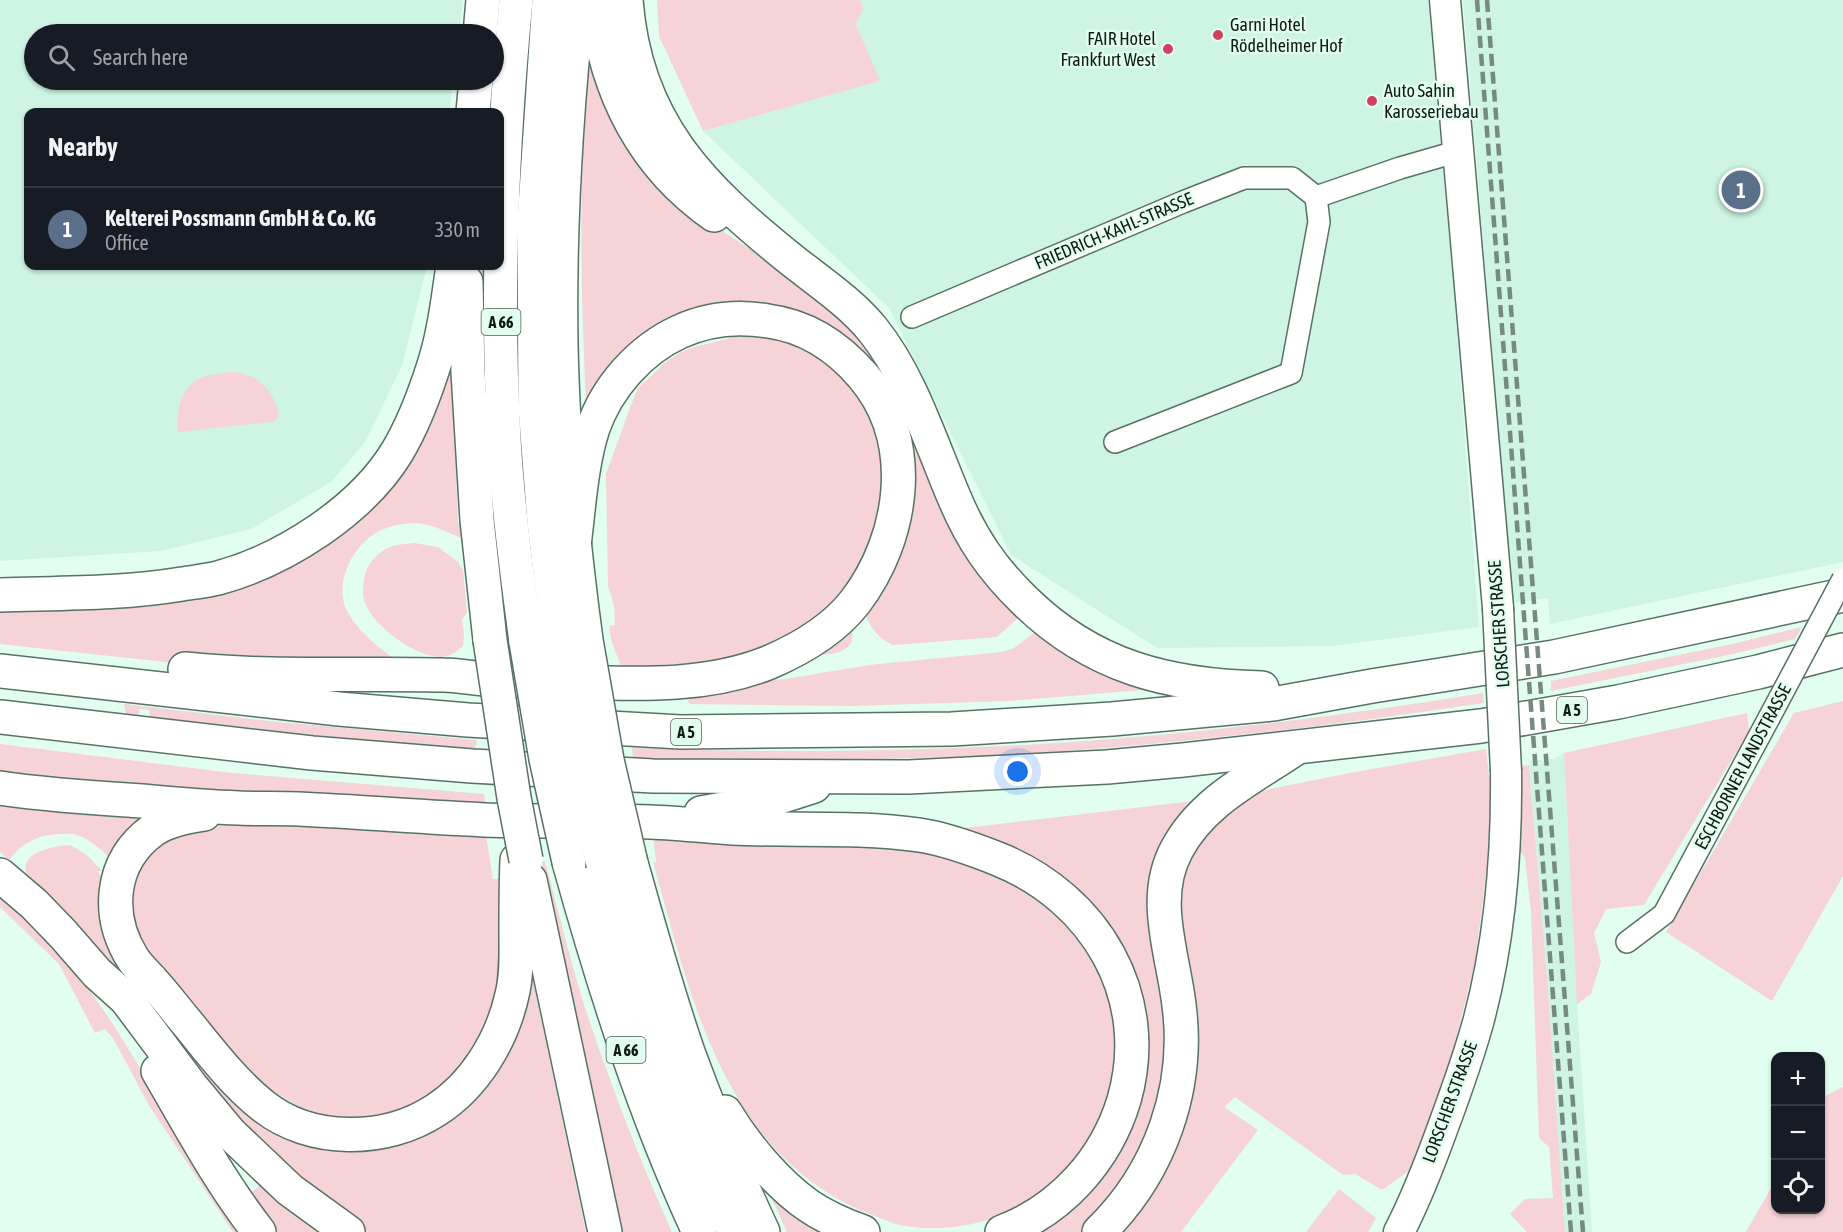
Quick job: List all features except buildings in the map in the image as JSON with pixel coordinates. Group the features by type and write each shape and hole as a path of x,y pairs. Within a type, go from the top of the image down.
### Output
{"highway":[{"path":"481,24 483,0"},
{"name":"A 66","path":"504,192 516,0"},
{"name":"A 66","path":"549,0 534,222 534,397 556,641 546,759 569,862 634,1073 699,1232"},
{"path":"574,545 561,347 561,272 568,129 578,0"},
{"path":"595,0 601,39 618,97 629,120 653,158 677,186 698,204 721,220 791,260"},
{"path":"626,0 634,55 646,89 664,128 681,154 724,201 791,260 844,301 873,331 900,373 978,547 1008,584 1040,616 1065,635 1092,651 1132,669 1176,680 1224,687 1278,689 1372,686"},
{"path":"473,108 475,90"},
{"path":"0,594 115,592 217,578 255,566 285,552 314,534 364,492 401,444 434,367 452,270"},
{"path":"466,270 468,372 477,520 490,640 521,860 604,1232"},
{"name":"A 66","path":"502,270 505,451 510,516 556,641"},
{"path":"0,649 213,672 280,675 447,675 484,679 625,684 687,681 742,671 767,663 825,630 853,604 875,570 890,535 898,493 897,448 878,396 844,356 813,334 777,322 743,318 704,323 684,330 646,351 609,395 593,427 556,641 607,760 617,863 668,991 689,1055 723,1142 763,1232"},
{"name":"A 5","path":"0,671 339,709 468,720 681,732 952,729 1112,719 1273,704 1554,657 1843,595"},
{"name":"A 5","path":"0,717 312,753 472,766 653,776 909,777 1183,760 1492,724 1618,702 1758,672 1843,650"},
{"path":"1100,1232 1124,1206 1148,1170 1166,1131 1177,1089 1182,1047 1181,1025 1165,921 1164,898 1165,882 1172,859 1195,821 1213,803 1297,747"},
{"path":"651,822 766,801 844,777"},
{"path":"0,788 91,798 236,808 296,809 491,820 651,822 735,828 877,831 922,835 963,846 1020,868 1053,890 1088,923 1104,945 1115,966 1129,1014 1131,1059 1127,1088 1113,1130 1094,1162 1068,1192 1042,1212 1002,1232"},
{"path":"236,808 179,819 153,830 122,866 116,885 116,916 122,937 134,961 234,1080 264,1107 299,1125 318,1131 358,1135 378,1133 404,1126 430,1115 459,1093 474,1076 497,1037 512,996 516,973 521,860"},
{"name":"A 66","path":"617,863 624,937 665,1061 700,1153 734,1232"},
{"path":"0,875 41,912 97,973 126,999 191,1086 230,1133 290,1190 348,1232"},
{"path":"97,973 117,1010 148,1053 207,1155 259,1232"},
{"path":"689,1055 729,1120 773,1174 809,1206 840,1224 864,1232"}],"main road":[{"name":"LORSCHER STRASSE","path":"1399,1232 1440,1135 1463,1072 1479,1017 1500,907 1507,819 1498,608 1445,0"}],"street":[{"path":"1115,442 1291,373 1319,222 1316,196 1459,151"},
{"name":"FRIEDRICH-KAHL-STRASSE","path":"912,317 1184,201 1244,178 1292,177 1316,196"},
{"name":"ESCHBORNER LANDSTRASSE","path":"1627,942 1664,914 1843,579"}],"shaded area":[{"path":"0,0 463,0 460,24 24,24 24,90 452,90 450,108 24,108 24,270 426,270 402,366 365,442 331,482 251,529 161,551 0,561"},
{"path":"657,0 860,0 863,9 856,25 880,81 703,131 659,36"},
{"path":"860,0 1428,0 1454,292 1479,627 1332,646 1157,648 1011,555 889,308 703,131 879,81 856,25 863,9"},
{"path":"1463,0 1843,0 1843,562 1550,624 1548,598 1513,603"},
{"path":"590,58 691,210 804,285 859,331 1019,617 997,637 893,645 878,635 867,619 864,607 904,524 853,350 691,319 587,427 581,221"},
{"path":"738,336 786,340 827,358 857,386 887,459 884,502 871,551 842,596 801,632 761,651 717,662 621,667 609,626 615,625 614,605 608,586 606,474 638,388 668,360 687,349"},
{"path":"451,337 458,523 462,523 463,539 421,523 401,524 383,529 370,537 354,554 345,575 343,587 343,598 351,618 370,640 401,664 183,664 0,644 0,603 141,600 337,526"},
{"path":"230,372 248,375 269,391 277,407 279,416 276,420 178,432 180,403 191,384 205,376"},
{"path":"414,543 438,547 458,562 463,570 467,613 462,619 463,646 443,657 420,652 396,639 376,620 364,600 365,575 376,557 394,546"},
{"path":"849,621 852,640 849,646 836,653 810,656"},
{"path":"1802,627 1795,639 1551,691 1551,681 1732,644"},
{"path":"1038,630 1167,688 1009,701 851,706 689,704 685,688 785,679 869,665 1002,652 1014,648"},
{"path":"1483,693 1484,703 1369,719 1197,740 1024,754 881,759 643,759 633,758 632,748 836,751 1041,744 1152,736 1262,724"},
{"path":"1843,701 1843,876 1772,1001 1666,932 1794,713"},
{"path":"124,704 278,722 477,740 475,749 360,740 150,717 149,710 140,709 138,716 126,715"},
{"path":"1747,713 1749,731 1644,905 1606,909 1594,933 1601,962 1591,994 1577,1004 1564,753"},
{"path":"0,744 232,773 484,794 486,807 0,782"},
{"path":"1486,749 1491,794 1487,867 1475,962 1453,1051 1413,1168 1382,1190 1355,1174 1343,1175 1235,1097 1224,1107 1258,1130 1181,1232 1115,1232 1149,1194 1181,968 1180,861 1244,796 1355,772"},
{"path":"1564,753 1592,1232 1565,1232 1529,761 1555,759"},
{"path":"1529,765 1565,1232 1527,1232 1510,1214 1525,1199 1553,1198 1549,1147 1539,1138 1531,912 1525,858 1520,851 1522,766"},
{"path":"1194,801 1177,830 1170,999 1159,1128 1087,1232 1029,1232 1118,1143 1123,958 964,831 965,828"},
{"path":"0,804 150,820 112,860 92,842 82,837 75,834 55,834 33,840 20,848 9,860 0,852"},
{"path":"216,819 485,829 493,879 500,879 500,978 491,1017 463,1067 435,1093 410,1108 376,1118 327,1116 299,1107 239,1070 139,954 126,886 159,837"},
{"path":"653,833 823,839 941,855 983,866 1054,908 1080,939 1098,968 1110,999 1116,1031 1115,1063 1109,1094 1097,1125 1080,1153 1034,1200 994,1218 955,1227 927,1228 897,1224 859,1210 812,1182 772,1146 740,1102 722,1070 694,1003 672,932 653,862 656,862"},
{"path":"70,845 87,855 102,871 93,871 98,872 110,888 213,1066 205,1072 281,1128 441,1118 526,942 586,1232 365,1232 329,1209 253,1143 77,924 26,873 29,859 40,851"},
{"path":"536,861 545,861 589,1020 628,1127 672,1232 613,1232"},
{"path":"0,894 58,952 91,992 241,1232 233,1232 150,1107 113,1038 105,1029 95,1033 59,964 0,907"},
{"path":"1843,1087 1843,1232 1746,1232 1771,1188 1771,1214 1825,1214 1825,1096"},
{"path":"756,1163 842,1232 787,1232"},
{"path":"260,1185 317,1232 278,1232 248,1195"},
{"path":"1339,1189 1376,1218 1368,1232 1306,1232"}],"railway":[{"path":"1477,0 1571,1232"},
{"path":"1487,0 1583,1232"}],"place":[{"name":"Garni Hotel Rödelheimer Hof","path":"1218,35"},
{"name":"FAIR Hotel Frankfurt West","path":"1168,49"},
{"name":"Auto Sahin Karosseriebau","path":"1372,101"},
{"name":"Kelterei Possmann GmbH & Co. KG","path":"1741,190"}]}
